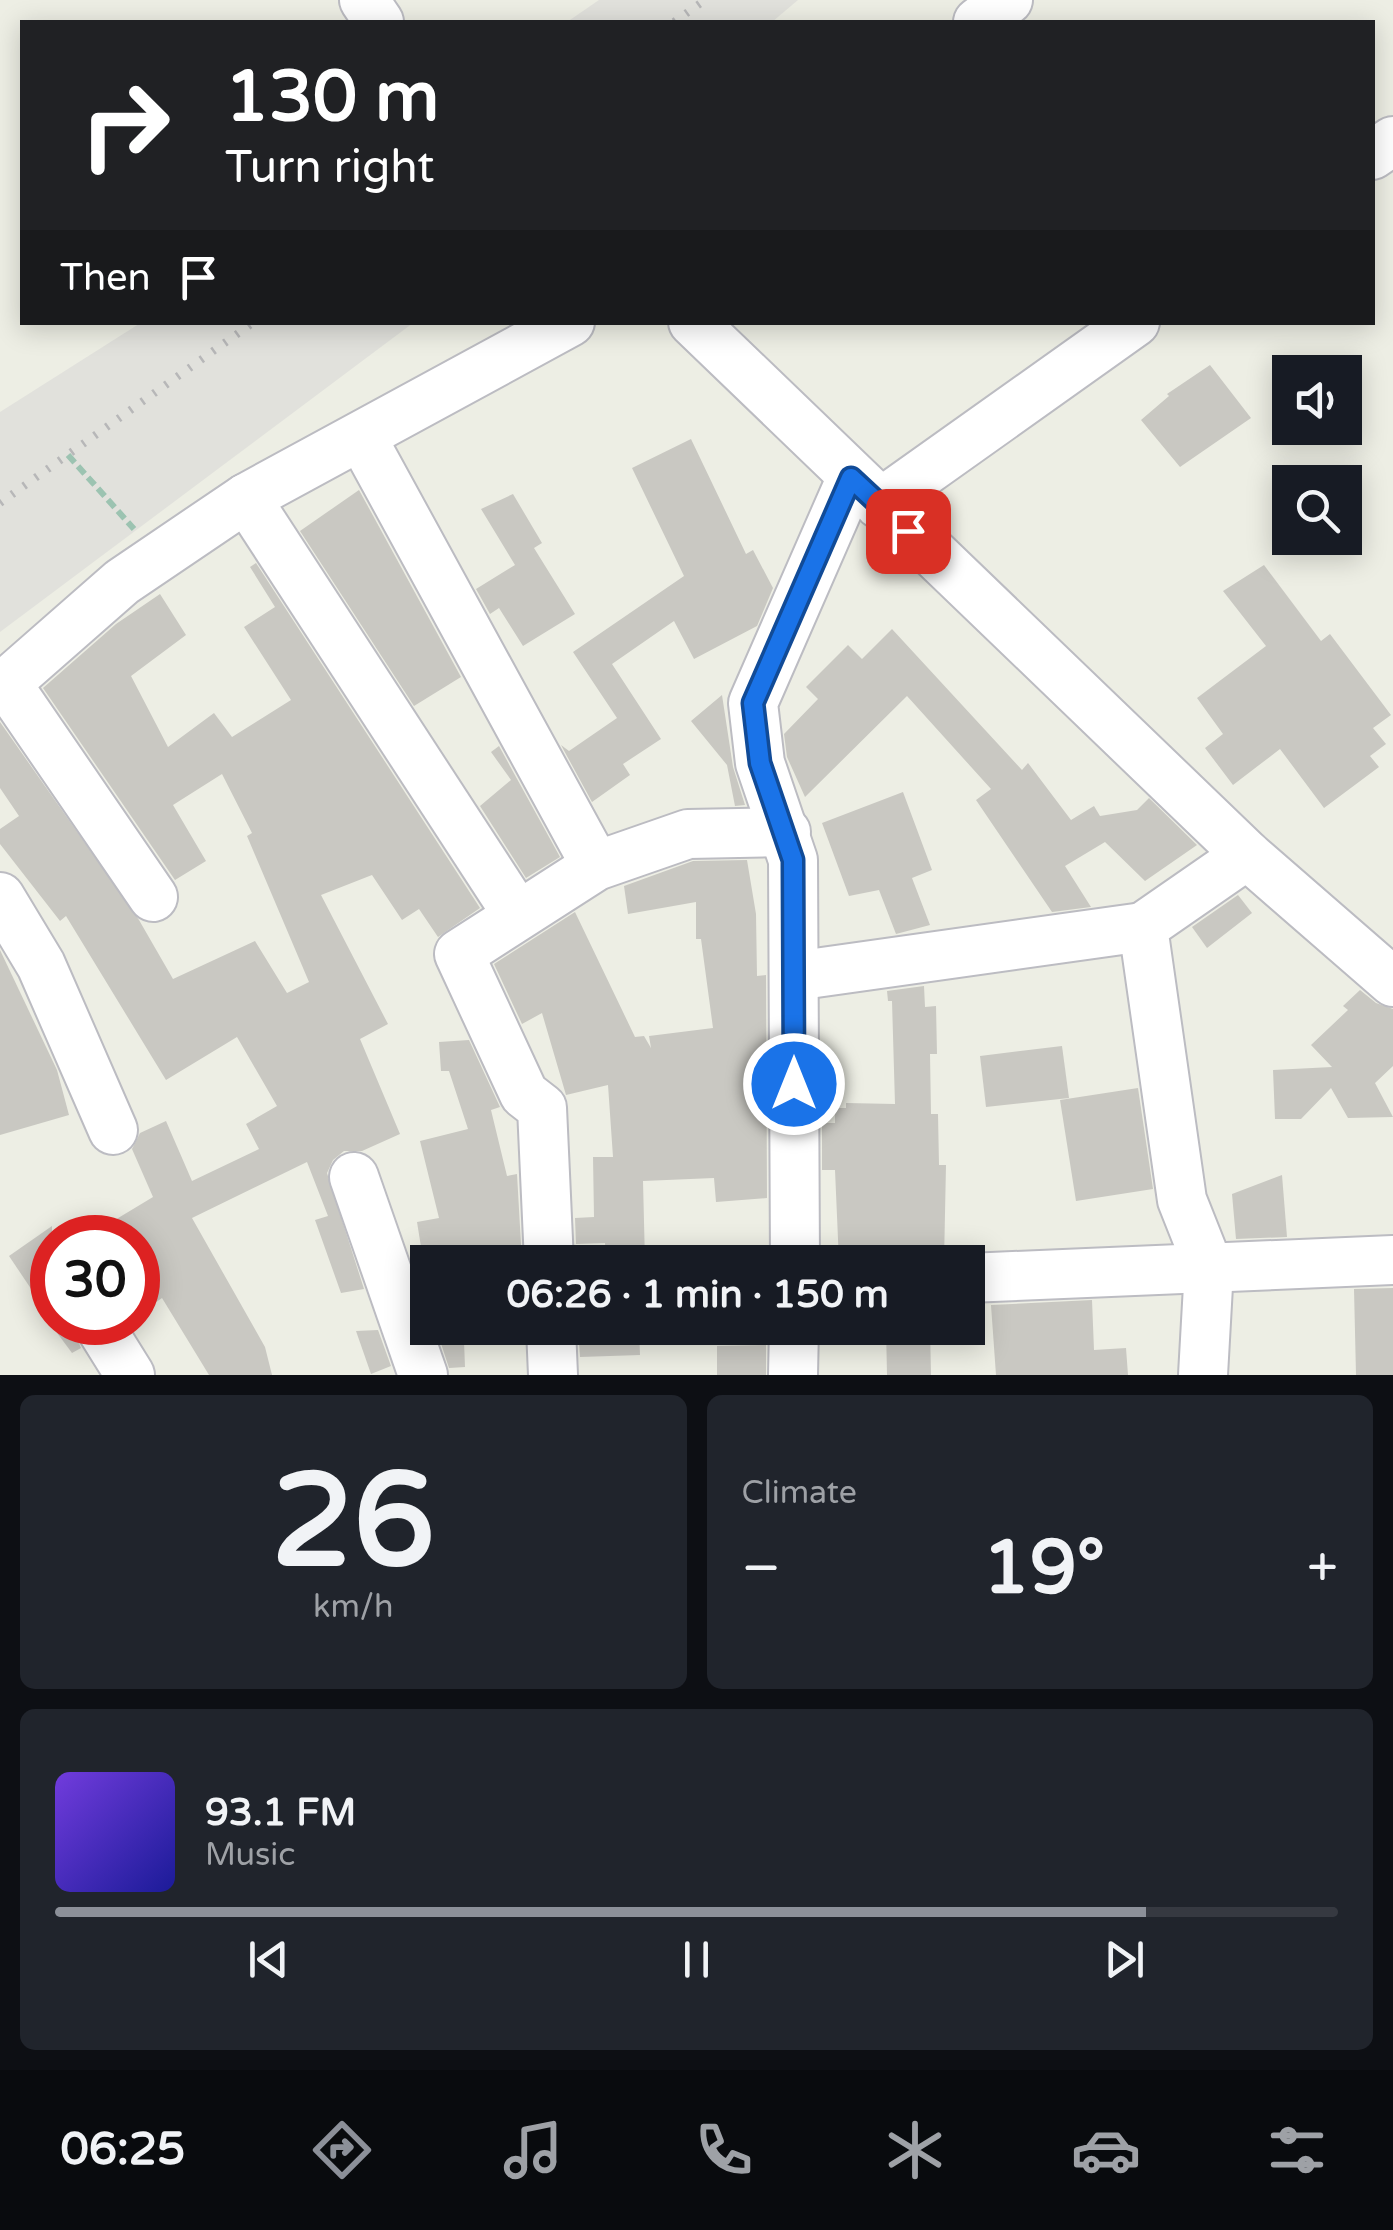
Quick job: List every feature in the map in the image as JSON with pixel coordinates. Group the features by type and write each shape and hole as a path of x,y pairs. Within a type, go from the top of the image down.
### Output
{"street":[{"path":"981,20 1008,0"},
{"path":"153,897 3,687 122,582 246,498 565,325"},
{"path":"697,325 1247,855 1393,982"},
{"path":"796,1245 793,860 760,763 753,703 865,491 1130,325"},
{"path":"362,438 596,866"},
{"path":"246,498 517,914"},
{"path":"547,1245 542,1108 524,1094 459,954 596,866 688,834 786,832"},
{"path":"794,976 1144,927 1247,855"},
{"path":"0,898 41,965 113,1130"},
{"path":"1144,927 1182,1200 1209,1268 1202,1375"},
{"path":"354,1176 423,1375"},
{"path":"985,1277 1393,1260"},
{"path":"111,1345 130,1375"},
{"path":"552,1345 553,1375"},
{"path":"793,1375 794,1345"}],"path":[{"path":"68,456 159,558"}],"shaded area":[{"path":"599,0 798,0 774,20 570,20"},
{"path":"137,325 410,325 0,632 0,412"}],"building":[{"path":"1210,365 1251,418 1180,467 1141,420 1167,394"},
{"path":"691,439 746,554 753,550 773,588 757,626 694,659 674,621 612,664 661,739 623,764 630,775 592,802 561,745 569,751 617,718 573,652 684,576 632,468"},
{"path":"359,490 461,677 414,706 300,531"},
{"path":"513,494 542,543 534,548 575,614 523,646 499,608 490,614 476,589 515,565 481,509"},
{"path":"256,563 480,908 438,937 419,909 402,920 372,875 321,895 388,1024 360,1039 400,1134 362,1151 344,1151 333,1160 327,1173 364,1289 341,1293 315,1220 328,1216 307,1162 192,1218 265,1347 272,1375 209,1375 160,1299 160,1215 123,1215 153,1197 132,1149 140,1133 166,1121 192,1181 259,1149 246,1124 277,1106 237,1037 166,1080 66,916 60,921 0,844 0,829 19,816 0,788 0,722 139,920 173,979 255,941 287,993 309,982 247,836 252,833 222,774 173,805 206,861 175,880 43,688 116,624 160,594 186,635 131,676 168,747 214,713 232,737 291,700 244,627 275,607 250,567"},
{"path":"1264,565 1321,641 1330,634 1391,715 1373,728 1386,744 1370,756 1379,767 1324,808 1280,749 1233,785 1205,748 1223,734 1197,698 1266,646 1223,591"},
{"path":"892,629 1022,770 1028,763 1071,820 1094,806 1100,816 1137,810 1149,798 1197,845 1145,881 1105,842 1065,866 1091,907 1052,912 976,800 991,789 907,696 805,797 787,757 784,734 818,699 806,687 848,645 862,659"},
{"path":"722,695 733,767 745,805 735,806 727,765 691,721"},
{"path":"499,746 560,857 526,878 480,806 511,780 491,752"},
{"path":"903,792 932,870 912,878 930,925 896,934 879,890 849,896 822,823"},
{"path":"747,860 756,914 757,976 766,975 767,1198 716,1202 714,1178 643,1181 645,1245 576,1244 575,1218 594,1217 593,1157 613,1157 608,1085 566,1095 542,1013 522,1024 494,964 575,912 635,1037 644,1036 651,1048 649,1036 713,1028 701,939 696,939 696,902 628,914 624,886 693,861"},
{"path":"1238,895 1252,913 1207,948 1192,927"},
{"path":"0,950 57,1070 69,1115 0,1135"},
{"path":"924,986 925,1007 936,1006 937,1054 930,1054 931,1114 938,1114 939,1165 946,1165 944,1245 838,1245 835,1170 822,1170 822,1123 835,1123 835,1108 846,1108 846,1103 895,1104 892,1001 888,1001 887,991"},
{"path":"1360,990 1376,1003 1393,1009 1393,1066 1375,1083 1393,1117 1348,1118 1331,1088 1301,1119 1275,1119 1273,1070 1332,1067 1311,1045 1348,1010 1343,1006"},
{"path":"469,1040 500,1107 491,1110 507,1176 517,1174 521,1245 421,1245 417,1222 439,1218 420,1141 468,1129 449,1071 441,1071 439,1042"},
{"path":"1062,1046 1069,1098 986,1107 980,1056"},
{"path":"1138,1088 1153,1189 1076,1201 1060,1100"},
{"path":"1282,1175 1287,1237 1236,1239 1232,1194"},
{"path":"30,1241 30,1287 9,1256"},
{"path":"1393,1288 1393,1375 1356,1375 1354,1289"},
{"path":"1092,1300 1094,1350 1126,1348 1128,1375 996,1375 991,1305"},
{"path":"378,1330 391,1366 371,1374 356,1331"},
{"path":"66,1345 80,1345 81,1348 72,1353"},
{"path":"442,1345 464,1345 465,1367 449,1368"},
{"path":"579,1345 640,1345 640,1355 580,1357"},
{"path":"766,1345 766,1375 717,1375 717,1346"},
{"path":"886,1345 930,1345 931,1375 887,1375"}],"railway":[{"path":"677,20 705,0"},
{"path":"0,503 250,325"}],"route":[{"path":"794,1084 793,860 760,763 753,703 851,478 908,531"}]}
